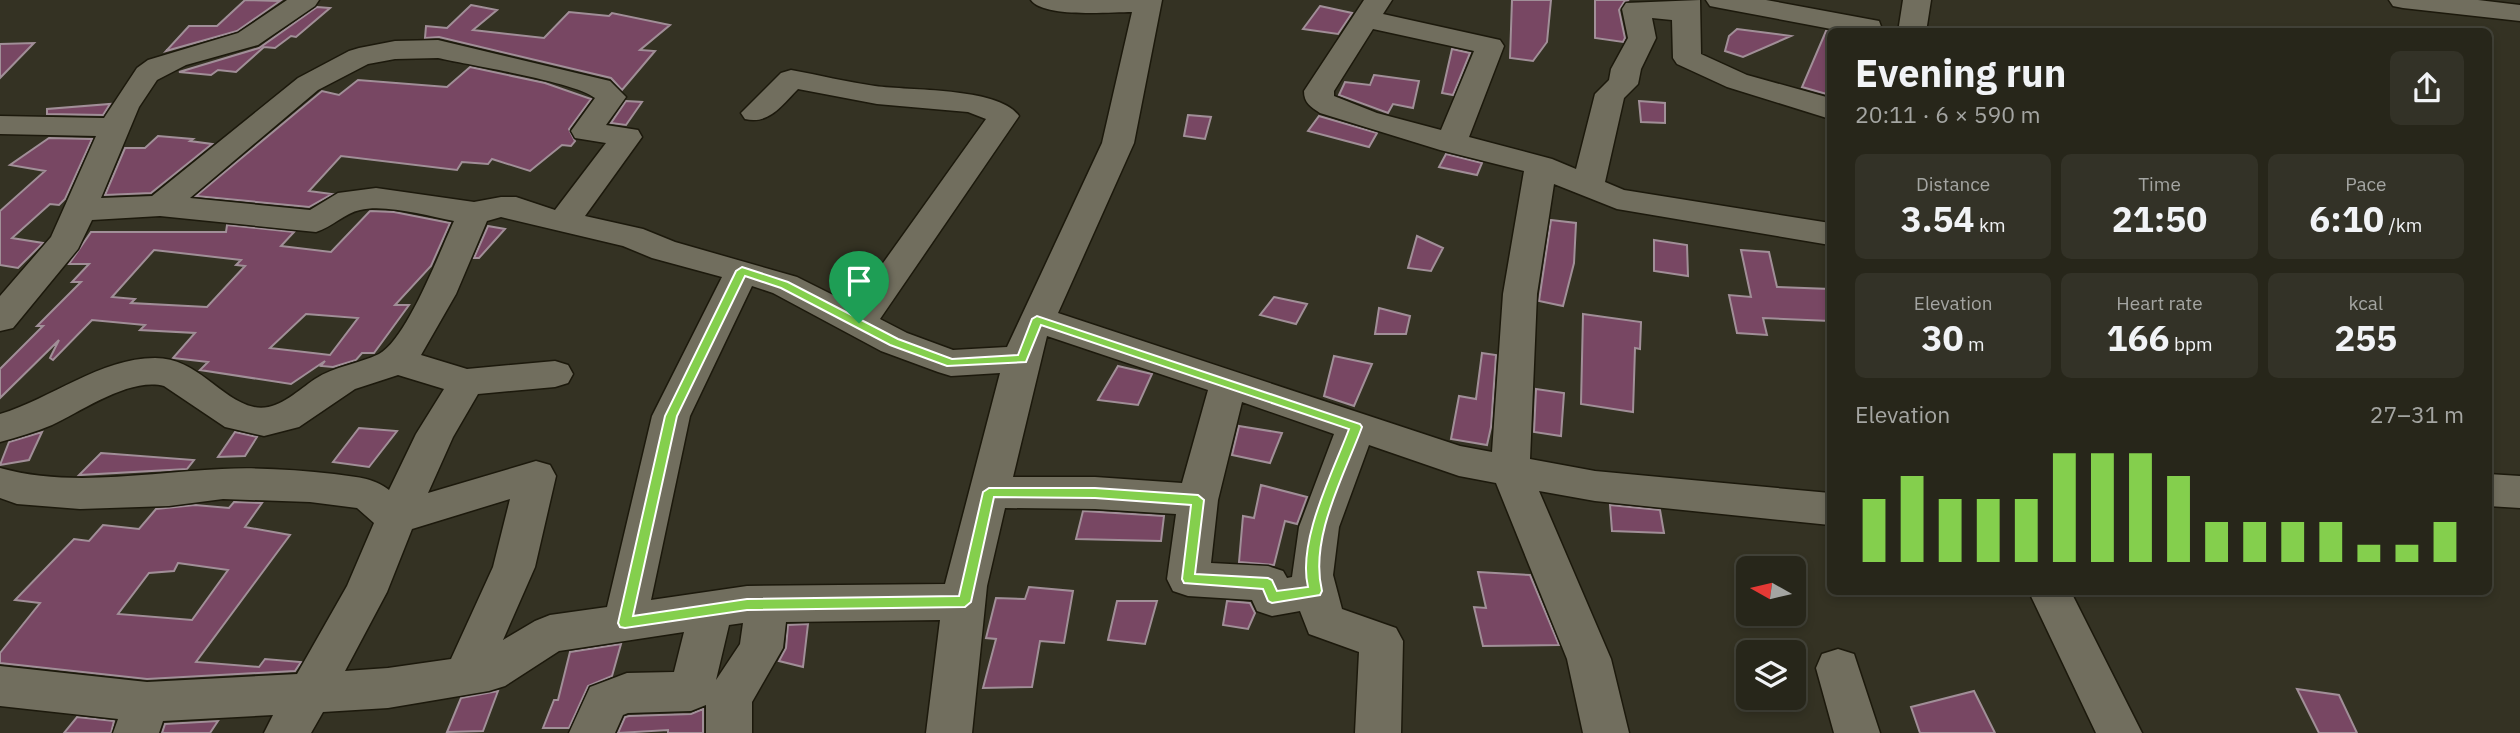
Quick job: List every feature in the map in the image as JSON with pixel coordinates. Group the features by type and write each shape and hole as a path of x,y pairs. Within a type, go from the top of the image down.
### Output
{"street":[{"path":"0,319 66,241 124,107 140,83 158,66 248,39 305,0"},
{"path":"949,733 965,602 1022,359 1037,319 1118,144 1148,2 1054,3 1045,0"},
{"path":"1720,0 1867,28"},
{"path":"1913,28 1917,0"},
{"path":"2403,0 2520,13"},
{"path":"1588,186 1610,94 1623,84 1626,69 1642,38 1636,9 1685,6 1687,58 1737,81 1827,106"},
{"path":"1451,143 1490,46 1372,10 1318,91 1320,99 1331,107 1451,143 1541,166 1617,199 1827,234"},
{"path":"160,206 319,78 359,57 395,50 438,48 575,80 599,87 611,97 586,131 627,137 563,223"},
{"path":"755,113 791,79 877,95 973,103 1004,117 859,323"},
{"path":"0,125 116,127"},
{"path":"1541,166 1520,294 1510,470 1589,659 1606,733"},
{"path":"80,209 160,206 316,222 350,200 376,198 474,213 501,206 516,208 536,217 631,237 664,250 785,285 894,342 951,363 1022,359"},
{"path":"0,428 47,413 114,381 156,370 192,386 231,415 251,422 271,422 291,416 336,383 395,362 403,354 429,310 474,213"},
{"path":"625,623 671,416 742,271"},
{"path":"1037,319 1459,461 1595,486 1827,509"},
{"path":"395,362 467,382 555,374"},
{"path":"287,733 307,692 366,592 396,518 435,434 467,382"},
{"path":"1228,384 1198,500 1188,579 1268,583 1272,597 1316,591"},
{"path":"1356,427 1319,527 1312,575 1324,621 1381,641 1378,733"},
{"path":"396,518 536,476 514,567 466,675"},
{"path":"0,483 17,488 80,493 169,490 223,484 310,487 367,494 396,518"},
{"path":"2492,490 2520,492"},
{"path":"989,492 1095,493 1198,500"},
{"path":"2051,595 2119,733"},
{"path":"0,686 142,717 307,692 388,688 489,672 550,634 711,610 767,604 965,602"},
{"path":"729,733 729,699 761,648 767,604"},
{"path":"592,733 606,701 627,693 691,691 711,610"},
{"path":"1838,668 1857,733"}],"building":[{"path":"245,0 280,1 237,31 166,51 189,26 217,26"},
{"path":"1512,0 1551,0 1547,42 1533,61 1510,58"},
{"path":"1595,0 1629,0 1624,2 1619,10 1625,38 1623,42 1595,38"},
{"path":"471,5 497,10 473,30 544,38 569,12 609,16 612,13 670,25 640,50 655,51 622,90 611,78 439,37 425,38 426,26 447,28"},
{"path":"1320,6 1352,13 1338,34 1303,29"},
{"path":"317,7 330,8 296,37 291,36 275,48 264,47 236,72 218,70 211,75 179,72 259,48"},
{"path":"1737,29 1791,36 1743,57 1725,51 1729,36"},
{"path":"1826,31 1827,31 1827,94 1802,87"},
{"path":"34,43 0,78 0,44"},
{"path":"1452,49 1470,53 1453,95 1442,93"},
{"path":"470,67 545,83 591,99 569,129 575,141 571,146 562,145 530,171 492,159 488,164 462,162 457,170 341,156 309,191 332,194 309,207 196,196 322,91 339,95 358,80 447,87"},
{"path":"1374,75 1419,81 1413,108 1393,104 1388,113 1339,95 1345,82 1370,85"},
{"path":"626,101 642,102 626,125 611,123"},
{"path":"1639,101 1665,103 1665,123 1641,122"},
{"path":"110,104 103,115 47,114 47,109"},
{"path":"1188,115 1211,117 1205,139 1184,136"},
{"path":"1319,116 1377,133 1369,147 1308,131"},
{"path":"158,136 193,139 190,141 212,144 151,193 105,195 125,148 145,148"},
{"path":"49,138 92,139 65,199 59,205 50,204 12,238 43,243 18,268 0,265 0,211 45,171 10,165"},
{"path":"1446,154 1482,163 1477,175 1439,167"},
{"path":"370,211 394,212 450,223 431,266 395,305 409,305 374,353 362,353 356,360 333,367 321,366 325,361 291,384 200,370 208,362 173,358 195,333 140,330 145,325 92,320 53,360 50,358 59,340 0,398 0,369 43,326 37,326 81,282 72,282 89,264 69,264 91,232 226,232 227,225 294,232 281,246 331,252","holes":["154,250 241,260 236,265 245,266 207,307 131,303 135,299 112,297","306,314 358,318 330,355 270,348"]},
{"path":"1551,220 1576,223 1574,263 1563,306 1539,301"},
{"path":"488,226 505,229 479,258 474,258"},
{"path":"1417,236 1443,248 1431,271 1408,268"},
{"path":"1654,240 1687,245 1688,276 1654,271"},
{"path":"1741,250 1769,252 1777,287 1827,289 1827,321 1763,318 1767,335 1737,333 1729,295 1751,297"},
{"path":"1274,297 1307,304 1296,324 1260,315"},
{"path":"1379,308 1410,316 1406,334 1375,334"},
{"path":"1583,314 1641,322 1640,349 1635,348 1633,412 1581,404"},
{"path":"1482,353 1496,355 1491,427 1487,445 1451,439 1459,396 1476,399"},
{"path":"1334,356 1372,364 1354,406 1324,396"},
{"path":"1118,366 1152,374 1138,405 1098,400"},
{"path":"1536,389 1564,393 1561,436 1534,432"},
{"path":"1239,426 1282,433 1270,463 1232,455"},
{"path":"359,428 397,431 369,467 333,462"},
{"path":"42,432 29,460 0,465 9,442"},
{"path":"235,432 257,437 245,456 218,457"},
{"path":"101,453 194,460 187,469 79,475"},
{"path":"1261,485 1307,497 1297,524 1285,521 1274,565 1239,562 1243,516 1254,518"},
{"path":"234,502 262,503 245,527 290,535 196,662 259,667 265,659 301,662 295,671 147,679 0,663 0,653 40,603 15,600 74,539 89,541 103,525 139,529 156,509 195,505 229,508","holes":["178,563 228,570 192,620 118,614 149,573 174,571"]},
{"path":"1610,505 1660,510 1664,533 1612,531"},
{"path":"1083,511 1164,516 1161,541 1076,539"},
{"path":"1478,572 1530,575 1559,645 1483,646 1474,607 1486,608"},
{"path":"1029,587 1073,591 1064,643 1040,641 1032,687 983,688 996,639 986,638 996,598 1025,599"},
{"path":"1117,601 1157,601 1145,644 1108,640"},
{"path":"1227,601 1250,603 1255,613 1248,629 1223,625"},
{"path":"808,624 803,667 779,661 786,648 788,625"},
{"path":"621,644 612,676 588,686 569,728 543,728 554,700 558,700 570,652"},
{"path":"2297,689 2339,695 2357,733 2319,733"},
{"path":"498,691 483,731 447,732 461,698"},
{"path":"1974,691 1995,733 1920,733 1911,707"},
{"path":"703,709 703,733 668,733 668,730 618,733 625,717 691,714"},
{"path":"77,717 114,721 111,733 64,733"},
{"path":"218,721 210,733 162,733 165,724"}],"route":[{"path":"742,271 785,285 859,323 894,342 951,363 1022,359 1037,319 1356,427 1319,527 1312,575 1316,591 1272,597 1268,583 1188,579 1198,500 1095,493 989,492 966,586 965,602 747,604 625,623 671,416 742,271"}]}
